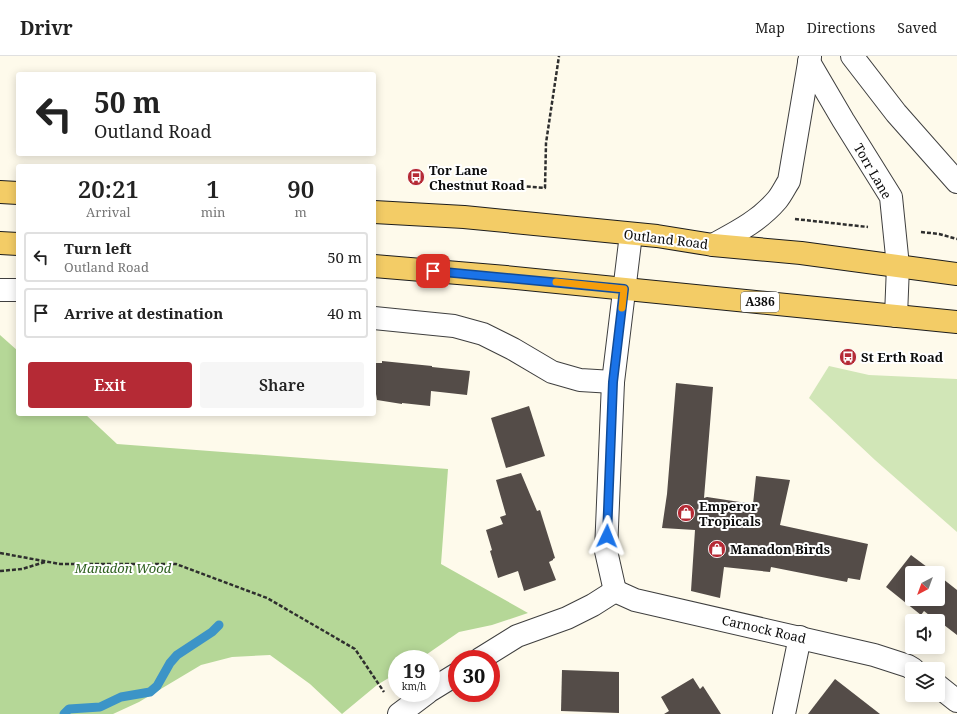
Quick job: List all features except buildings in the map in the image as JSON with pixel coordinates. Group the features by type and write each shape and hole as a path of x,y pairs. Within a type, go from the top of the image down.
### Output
{"main road":[{"path":"0,192 16,193"},
{"name":"Outland Road","path":"376,212 464,217 657,236 713,245 801,253 957,274"},
{"path":"0,243 16,244"},
{"name":"A386","path":"376,266 506,277 957,322"}],"street":[{"path":"852,56 896,114 957,182"},
{"name":"Torr Lane","path":"713,245 746,227 762,215 778,199 789,181 810,59"},
{"name":"Torr Lane","path":"810,59 843,120 891,197 898,266 896,316"},
{"path":"494,650 517,636 567,618 615,591 606,551 613,382 631,234"},
{"path":"0,290 16,290"},
{"path":"376,318 454,326 483,334 513,349 552,372 580,380 613,382"},
{"name":"Carnock Road","path":"615,591 635,600 874,654 905,665"},
{"path":"784,714 800,637"},
{"path":"945,692 957,701"},
{"path":"399,714 415,702"}],"path":[{"path":"464,217 470,182 545,188 546,143 560,56"},
{"path":"0,553 60,564 176,564 267,598 355,649 399,714"},
{"path":"0,571 22,569 47,562"}],"green space":[{"name":"Manadon Wood","path":"0,335 16,349 16,416 87,416 117,444 448,469 441,564 528,613 492,625 459,632 433,650 388,650 388,678 377,685 342,714 310,684 270,655 232,657 201,665 139,702 113,714 0,714"},
{"path":"829,366 869,375 957,379 957,532 875,460 809,398"}],"waterway":[{"path":"64,714 69,709 100,707 121,697 150,692 157,686 170,663 177,655 212,632 219,625"}],"slow traffic":[{"path":"556,282 624,289 622,308"}],"place":[{"name":"Tor Lane Chestnut Road","path":"416,177"},
{"name":"St Erth Road","path":"848,357"},
{"name":"Emperor Tropicals","path":"686,513"},
{"name":"Manadon Birds","path":"717,549"}],"route":[{"path":"433,271 624,289 613,382 607,536"}]}
